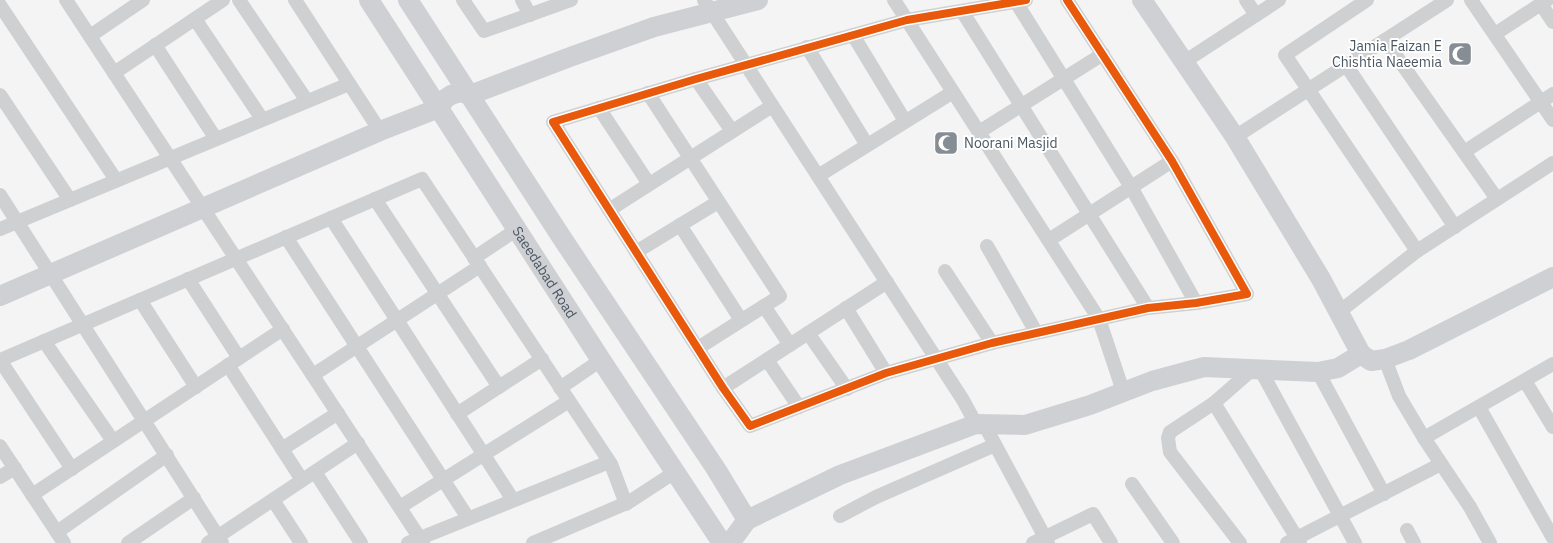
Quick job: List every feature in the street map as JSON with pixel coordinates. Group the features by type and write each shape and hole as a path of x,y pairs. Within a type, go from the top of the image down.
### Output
{"street":[{"path":"66,0 400,507 417,541 468,518 609,462"},
{"path":"90,36 143,0"},
{"path":"114,73 222,0"},
{"path":"239,0 307,100"},
{"path":"295,0 380,131"},
{"name":"Saeedabad Road","path":"369,0 600,360 722,543"},
{"path":"408,0 748,520"},
{"path":"463,0 484,31 571,0"},
{"path":"522,0 530,14"},
{"path":"0,296 380,131 439,108 444,99 451,95 460,92 470,95 570,56 708,6 758,0"},
{"path":"894,0 1098,319 1123,391"},
{"path":"1067,0 1172,161 1246,294 1196,303 1148,308 992,343 886,373 750,426 553,122 807,47 907,20 1021,1 1064,79 1131,187 1196,303"},
{"path":"1142,0 1235,137 1321,279 1361,354 1371,361 1386,359 1409,350 1553,277"},
{"path":"1246,0 1256,15"},
{"path":"1184,62 1280,0"},
{"path":"1367,0 1285,55 1417,251"},
{"path":"1235,137 1448,0"},
{"path":"1471,0 1553,120"},
{"path":"1494,34 1544,2 1553,22"},
{"path":"0,5 116,180"},
{"path":"708,6 886,282 994,445 1042,541 1093,514 1111,543"},
{"path":"962,11 1148,308"},
{"path":"194,19 262,119"},
{"path":"853,35 905,121"},
{"path":"1386,40 1497,199"},
{"path":"155,45 216,139"},
{"path":"807,47 867,145"},
{"path":"979,132 1103,54"},
{"path":"1346,65 1454,226"},
{"path":"696,79 732,131"},
{"path":"0,229 349,84"},
{"path":"818,176 953,92"},
{"path":"648,94 780,296 698,348"},
{"path":"1464,152 1553,94"},
{"path":"0,95 70,200"},
{"path":"609,210 772,106"},
{"path":"600,108 649,184"},
{"path":"1049,240 1172,161"},
{"path":"1339,312 1417,251 1553,163"},
{"path":"72,469 0,360 422,179 609,462 626,504"},
{"path":"0,195 194,498 216,541 358,443"},
{"path":"375,199 499,387"},
{"path":"636,252 718,202"},
{"path":"331,218 512,500"},
{"path":"680,226 741,320"},
{"path":"313,375 438,294 516,230"},
{"path":"286,237 468,518"},
{"path":"987,246 1036,332"},
{"path":"945,271 992,343"},
{"path":"188,279 282,449 302,480"},
{"path":"724,388 886,282"},
{"path":"140,300 196,387"},
{"path":"764,306 790,345"},
{"path":"846,308 886,373"},
{"path":"32,495 283,329"},
{"path":"808,333 847,389"},
{"path":"44,341 113,442"},
{"path":"730,543 748,520 840,475 980,424 1025,425 1090,405 1152,380 1204,367 1318,372 1338,368 1361,354"},
{"path":"1386,359 1399,396 1424,438 1470,507 1490,543"},
{"path":"457,414 542,360"},
{"path":"560,388 600,360"},
{"path":"767,360 799,407"},
{"path":"1424,438 1553,364"},
{"path":"1240,543 1170,452 1168,438 1170,432 1214,403 1257,369"},
{"path":"1257,369 1356,543"},
{"path":"1318,372 1384,494"},
{"path":"1525,380 1553,427"},
{"path":"400,507 569,401"},
{"path":"1214,403 1295,541 1441,464"},
{"path":"1478,407 1553,538"},
{"path":"282,449 338,413"},
{"path":"840,516 994,445"},
{"path":"0,446 60,538 167,455"},
{"path":"0,477 15,468"},
{"path":"315,472 362,543"},
{"path":"533,543 626,504 675,472"},
{"path":"1132,484 1173,543"},
{"path":"128,543 194,498"},
{"path":"273,500 301,543"},
{"path":"1406,530 1414,543"}],"cycle path":[{"path":"1026,0 907,20 696,79 553,122 723,388 750,426 886,373 992,343 1148,308 1196,303 1247,294 1172,161 1067,0"}],"place":[{"name":"Jamia Faizan E Chishtia Naeemia","path":"1460,54"},
{"name":"Noorani Masjid","path":"946,143"}]}
